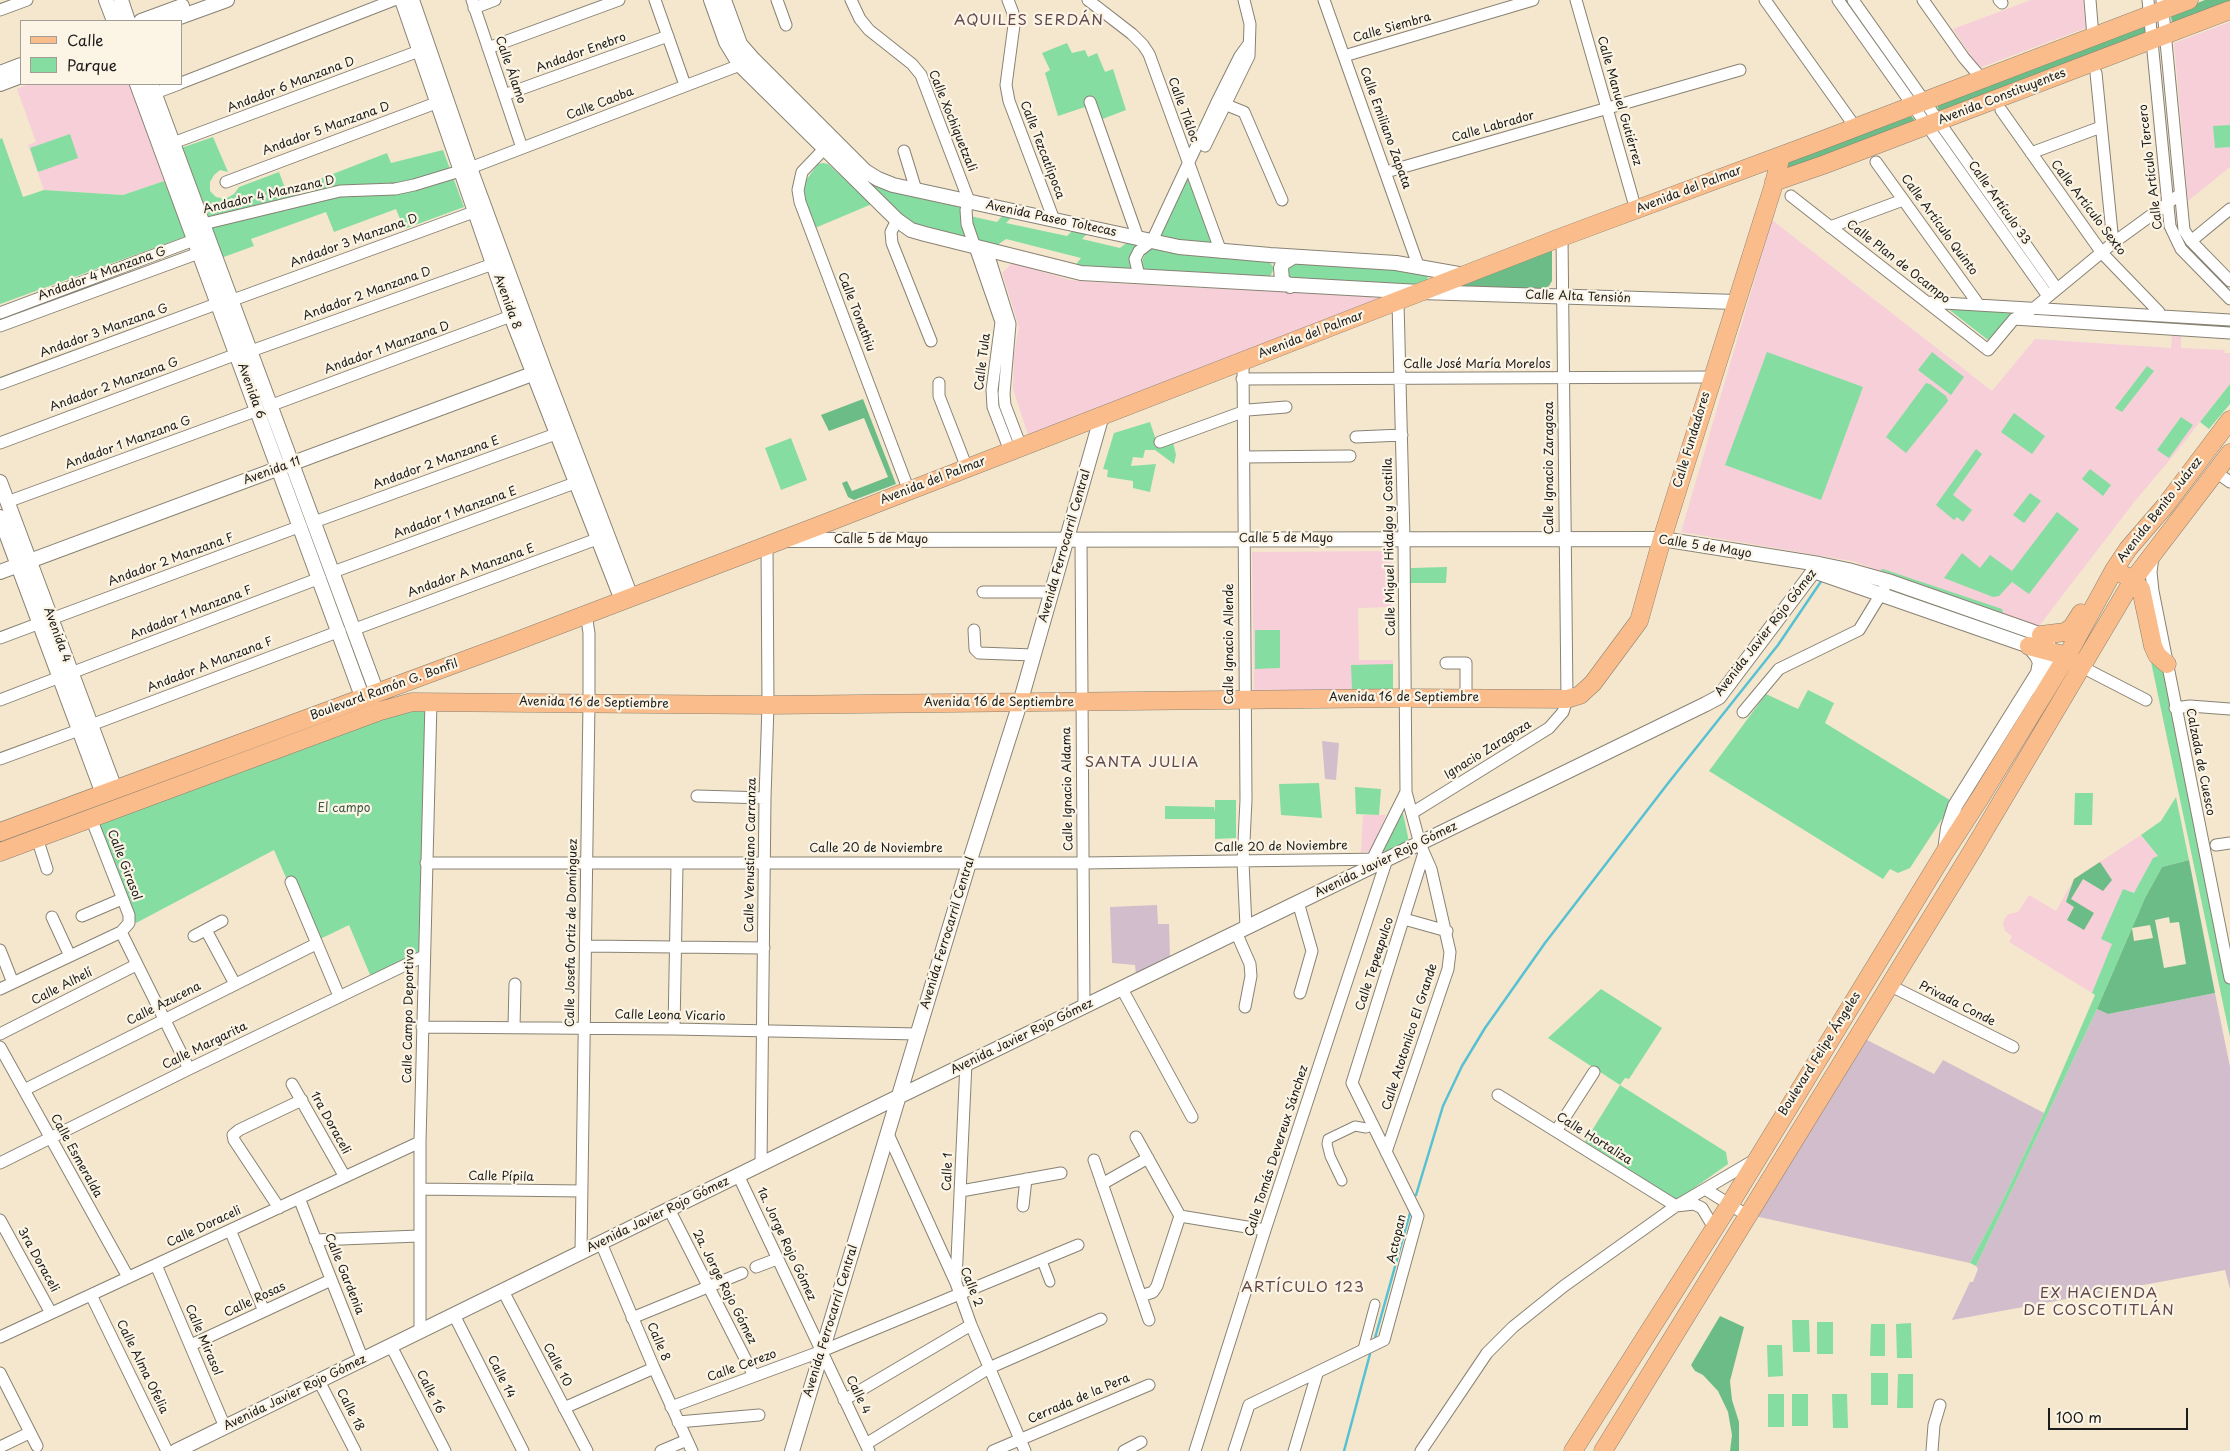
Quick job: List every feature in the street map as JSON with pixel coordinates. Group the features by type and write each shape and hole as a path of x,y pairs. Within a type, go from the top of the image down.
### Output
{"main road":[{"name":"Avenida Constituyentes","path":"1856,128 2093,37 2156,6 2189,0"},
{"name":"Avenida Constituyentes","path":"1774,182 2230,10"},
{"name":"Avenida del Palmar","path":"775,543 1562,237 1856,128"},
{"name":"Calle Fundadores","path":"1567,699 1580,695 1593,684 1639,621 1662,539 1774,182 1780,156"},
{"name":"Avenida Benito Juárez","path":"2059,654 2097,600 2128,549 2164,506 2230,420"},
{"name":"Avenida Benito Juárez","path":"2082,668 2133,580 2154,552 2223,477 2230,454"},
{"name":"Boulevard Ramón G. Bonfil","path":"0,832 106,784 370,696 775,543"},
{"path":"2114,570 2133,580 2141,589 2153,646 2157,655 2167,664"},
{"path":"2035,641 2065,632 2072,627 2085,608 2097,600"},
{"path":"2035,641 2082,668"},
{"name":"Boulevard Felipe Ángeles","path":"1573,1451 1730,1204 1756,1158 1980,798 2059,654"},
{"name":"Boulevard Felipe Ángeles","path":"1602,1451 1748,1216 2082,668"},
{"name":"Avenida 16 de Septiembre","path":"430,701 589,704 768,704 1020,703 1244,699 1567,699"},
{"name":"Boulevard Ramón G. Bonfil","path":"0,852 380,711 412,702 430,701"},
{"path":"1934,911 1935,896 1939,883 1977,822 1981,808 1980,798"}],"street":[{"path":"0,10 26,0"},
{"path":"106,0 114,20"},
{"path":"121,0 128,20"},
{"path":"144,20 199,0"},
{"path":"172,20 227,0"},
{"path":"182,82 394,0"},
{"name":"Avenida 8","path":"402,0 436,102 465,169"},
{"name":"Avenida 8","path":"412,0 479,210 626,599"},
{"path":"473,4 495,0"},
{"path":"488,48 619,0"},
{"path":"654,0 685,85"},
{"name":"Avenida Paseo Toltecas","path":"711,0 726,42 740,65 779,94 865,170 893,185 1145,240 1221,252 1418,266 1464,275"},
{"name":"Avenida Paseo Toltecas","path":"724,0 740,44 779,94 824,149 897,220 911,230 1081,274 1420,292"},
{"path":"777,0 786,25"},
{"name":"Calle Xochiquetzali","path":"851,0 860,19 869,30 912,64 920,75 969,201 966,210 967,224 981,248"},
{"name":"Calle Tezcatlipoca","path":"1008,0 1013,13 1014,25 1006,85 1009,101 1054,220"},
{"name":"Calle Tláloc","path":"1088,0 1144,45 1149,54 1221,252"},
{"name":"Calle Emiliano Zapata","path":"1324,0 1418,266"},
{"name":"Calle Siembra","path":"1344,56 1533,0"},
{"name":"Calle Manuel Gutiérrez","path":"1576,0 1636,210"},
{"path":"1765,0 1856,128"},
{"path":"1838,0 1919,103"},
{"path":"1853,0 1919,103"},
{"path":"1923,0 1964,58 1982,79"},
{"path":"2090,0 2093,37"},
{"path":"1139,276 1135,259 1139,251 1189,165 1198,161 1222,103 1249,56 1250,24 1248,1"},
{"name":"Calle Álamo","path":"473,4 522,148"},
{"path":"2156,6 2158,37"},
{"path":"2156,6 2158,37"},
{"name":"Andador Enebro","path":"504,95 668,36"},
{"name":"Calle Artículo Tercero","path":"2158,37 2184,230 2191,241 2230,281"},
{"name":"Calle Artículo Tercero","path":"2158,37 2170,226 2178,244 2230,299"},
{"name":"Andador 6 Manzana D","path":"173,143 419,51"},
{"path":"0,73 20,65"},
{"name":"Calle Caoba","path":"465,169 740,65"},
{"name":"Calle Labrador","path":"1386,172 1740,70"},
{"path":"2096,73 2113,243"},
{"path":"0,84 20,76"},
{"name":"Avenida 6","path":"137,85 219,303 272,405 293,463 320,578 340,631 370,696"},
{"path":"153,88 169,85"},
{"name":"Avenida 6","path":"153,88 233,300 258,410 280,468 334,572 354,629 370,696"},
{"name":"Andador 5 Manzana D","path":"226,182 436,102"},
{"path":"1090,102 1145,240"},
{"path":"1222,103 1244,112 1282,200"},
{"name":"Calle Artículo 33","path":"1919,103 2053,293"},
{"name":"Calle Artículo Sexto","path":"2000,110 2102,253 2165,316"},
{"path":"2031,153 2101,127"},
{"name":"Calle Tonathiu","path":"824,149 802,172 798,190 800,202 909,491"},
{"path":"904,151 916,190"},
{"name":"Calle Artículo Quinto","path":"1876,162 1979,305"},
{"name":"Andador 4 Manzana D","path":"195,240 340,191 395,189 465,169"},
{"path":"2014,320 2053,293 2113,243 2179,195"},
{"name":"Calle Plan de Ocampo","path":"1791,196 1988,350 2014,320"},
{"path":"1830,226 1903,200"},
{"path":"2191,241 2230,209"},
{"name":"Avenida 8","path":"479,210 492,264 511,316 539,372"},
{"name":"Andador 3 Manzana D","path":"233,300 479,210"},
{"path":"897,220 891,232 892,243 931,341"},
{"name":"Andador 4 Manzana G","path":"0,313 209,236"},
{"name":"Calle Ignacio Zaragoza","path":"1562,237 1567,699"},
{"name":"Andador 4 Manzana G","path":"0,326 118,282 195,240"},
{"name":"Calle Tula","path":"981,248 1002,322 992,390 994,407 1016,449"},
{"path":"1263,284 1269,282 1276,272 1276,266 1270,256"},
{"path":"1290,286 1282,280 1280,268 1283,263 1293,257"},
{"name":"Andador 2 Manzana D","path":"244,353 492,264"},
{"path":"114,270 118,282"},
{"name":"Calle Alta Tensión","path":"1420,292 1736,302"},
{"path":"34,300 38,312"},
{"name":"Calle Miguel Hidalgo y Costilla","path":"1398,302 1404,539 1406,792 1422,849"},
{"path":"1927,302 2230,320"},
{"name":"Andador 3 Manzana G","path":"0,384 219,303"},
{"name":"Andador 1 Manzana D","path":"272,405 511,316"},
{"path":"2165,316 2169,329"},
{"path":"2014,320 2230,333"},
{"name":"Andador 2 Manzana G","path":"0,442 244,353"},
{"name":"Calle Ignacio Allende","path":"1241,930 1246,800 1243,362"},
{"name":"Avenida 11","path":"0,572 539,372"},
{"name":"Calle José María Morelos","path":"1242,379 1712,377"},
{"path":"940,383 939,396 967,468"},
{"path":"1160,442 1243,412 1286,407"},
{"name":"Andador 1 Manzana G","path":"7,502 258,410"},
{"name":"Avenida Ferrocarril Central","path":"792,1451 969,863 1020,703 1102,415"},
{"name":"Andador 2 Manzana E","path":"308,524 562,432"},
{"path":"1356,437 1402,435"},
{"path":"1244,458 1350,456"},
{"name":"Avenida 8","path":"580,481 597,539 626,599"},
{"name":"Andador 1 Manzana E","path":"334,572 580,481"},
{"name":"Avenida 4","path":"0,482 30,581 106,784"},
{"name":"Avenida 4","path":"0,517 17,543"},
{"name":"Andador 2 Manzana F","path":"0,638 308,524"},
{"name":"Andador A Manzana E","path":"354,629 597,539"},
{"name":"Calle 5 de Mayo","path":"775,543 1066,540 1662,539 1788,560 1816,568 1891,582 2035,641"},
{"name":"Calle Ignacio Aldama","path":"1081,540 1084,1007"},
{"name":"Calle Venustiano Carranza","path":"761,1164 765,798 775,543"},
{"name":"Calzada de Cuesco","path":"2154,552 2151,572 2153,591 2230,978"},
{"name":"Calle 5 de Mayo","path":"1816,568 1826,574 1880,593 2035,641"},
{"name":"Avenida Javier Rojo Gómez","path":"177,1451 1298,902 1387,860 1422,849 1719,697 1816,568"},
{"name":"Andador 1 Manzana F","path":"0,700 320,578"},
{"path":"1744,712 1779,669 1859,630 1880,593 1891,582"},
{"path":"983,592 1052,592"},
{"name":"Calle Josefa Ortiz de Domínguez","path":"581,1253 588,865 589,633 586,614"},
{"path":"974,630 975,649 979,653 1033,655"},
{"name":"Andador A Manzana F","path":"0,759 340,631"},
{"path":"1945,852 1948,828 1956,806 2038,673 2040,662 2035,641"},
{"path":"1446,663 1466,663 1466,698"},
{"path":"2082,668 2146,700"},
{"name":"Ignacio Zaragoza","path":"1412,813 1549,728 1563,712 1567,699"},
{"name":"Calle Campo Deportivo","path":"420,1332 420,1142 430,701"},
{"path":"2175,708 2190,706 2230,710"},
{"name":"Calle Miguel Hidalgo y Costilla","path":"1372,860 1406,792"},
{"path":"696,796 765,798"},
{"name":"Calle Girasol","path":"91,818 129,915 125,928 136,965 189,1069"},
{"path":"37,838 47,869"},
{"path":"2216,845 2230,844"},
{"name":"Calle Tepeapulco","path":"1352,1083 1404,919 1422,849"},
{"name":"Calle Atotonilco El Grande","path":"1386,1152 1448,970 1450,952 1447,931 1431,869 1422,849"},
{"name":"Calle 20 de Noviembre","path":"426,863 677,865 1387,860"},
{"name":"Calle Tomás Devereux Sánchez","path":"1195,1451 1265,1230 1387,860"},
{"path":"674,1029 677,865"},
{"path":"291,882 339,996"},
{"path":"82,916 122,899"},
{"path":"1298,902 1312,951 1300,993"},
{"path":"52,916 70,956"},
{"path":"1404,919 1447,931"},
{"path":"194,936 222,921"},
{"path":"0,989 125,928"},
{"path":"206,930 235,984"},
{"path":"1241,930 1252,976 1244,1007"},
{"name":"Calle Azucena","path":"24,1090 316,944"},
{"path":"586,946 764,948"},
{"path":"0,950 13,983"},
{"name":"Calle Margarita","path":"0,1163 189,1069 424,956"},
{"name":"Calle Alhelí","path":"0,1034 136,965"},
{"path":"514,1028 515,984"},
{"name":"Privada Conde","path":"1889,985 2013,1047"},
{"path":"1122,988 1192,1117"},
{"name":"Calle Leona Vicario","path":"422,1027 674,1029 918,1034"},
{"name":"Calle Esmeralda","path":"0,1047 128,1277"},
{"name":"Calle 1","path":"956,1283 966,1063"},
{"path":"1556,1131 1594,1072"},
{"name":"Actopan","path":"1234,1451 1250,1405 1318,1374 1384,1340 1418,1222 1416,1211 1352,1083"},
{"name":"1ra Doraceli","path":"292,1084 345,1177"},
{"name":"Calle Hortaliza","path":"1498,1095 1676,1206"},
{"path":"279,1208 234,1140 233,1135 239,1130 302,1100"},
{"path":"1342,1181 1330,1156 1328,1140 1355,1126 1366,1128 1372,1125"},
{"name":"Calle 2","path":"888,1134 956,1283 971,1325 1026,1451"},
{"path":"1136,1137 1180,1216 1157,1286 1153,1292 1141,1296"},
{"name":"Calle Doraceli","path":"0,1337 420,1142"},
{"path":"1102,1184 1148,1158"},
{"path":"1421,1451 1488,1353 1513,1327 1564,1286 1676,1206 1756,1158"},
{"path":"1094,1160 1149,1320"},
{"path":"961,1191 1061,1173"},
{"name":"1a. Jorge Rojo Gómez","path":"738,1176 822,1351"},
{"path":"1023,1206 1026,1179"},
{"name":"Calle Pípila","path":"420,1189 582,1191"},
{"path":"1704,1189 1748,1216"},
{"name":"Calle Gardenia","path":"299,1198 362,1360"},
{"path":"1676,1206 1694,1204 1702,1208 1714,1228"},
{"name":"2a. Jorge Rojo Gómez","path":"669,1210 754,1376"},
{"path":"1180,1216 1265,1230"},
{"name":"3ra Doraceli","path":"0,1220 51,1313"},
{"path":"230,1230 264,1311"},
{"path":"315,1240 419,1236"},
{"name":"Calle 8","path":"601,1243 632,1318 692,1451"},
{"name":"Calle Cerezo","path":"671,1407 822,1351 1078,1245"},
{"path":"756,1267 777,1259"},
{"path":"1042,1261 1050,1282"},
{"name":"Calle Mirasol","path":"156,1265 225,1427"},
{"path":"632,1318 742,1272"},
{"name":"Calle Rosas","path":"190,1345 331,1280"},
{"name":"Calle 10","path":"503,1291 587,1451"},
{"name":"Calle Alma Ofelia","path":"91,1295 167,1451"},
{"path":"1363,1350 1375,1304"},
{"name":"Calle 14","path":"454,1315 523,1451"},
{"path":"868,1448 989,1368 1102,1319"},
{"path":"844,1400 971,1325"},
{"name":"Calle 16","path":"391,1346 445,1451"},
{"name":"Calle 4","path":"822,1351 868,1448"},
{"path":"564,1408 654,1368"},
{"path":"0,1373 37,1446"},
{"path":"1294,1451 1318,1374"},
{"name":"Calle 18","path":"319,1381 355,1451"},
{"name":"Cerrada de la Pera","path":"993,1451 1149,1385"},
{"path":"1932,1451 1934,1425 1940,1405"},
{"path":"678,1422 759,1415"},
{"path":"0,1448 29,1433"},
{"path":"661,1451 687,1440"},
{"path":"1124,1451 1141,1442"}],"shaded area":[{"path":"2031,0 2083,0 2086,28 1979,68 1953,29"},
{"path":"2230,22 2230,167 2188,201 2174,43"},
{"path":"27,85 130,85 164,181 123,195 44,190 28,145 36,142 17,89"},
{"path":"1772,220 1992,391 2035,339 2171,348 2172,335 2181,336 2181,348 2225,350 2224,353 2230,353 2230,384 2135,501 2039,626 1852,561 1681,532"},
{"path":"1012,263 1070,280 1380,297 1382,301 1029,438 1013,389 1014,355 1019,327 1002,273"},
{"path":"1392,551 1392,607 1358,608 1359,660 1393,660 1393,690 1254,691 1252,552"},
{"path":"1322,741 1339,743 1336,780 1325,779"},
{"path":"1363,815 1386,815 1371,851 1361,853"},
{"path":"2141,835 2158,856 2153,858 2130,902 2092,993 2009,942 2012,936 2005,931 2003,923 2005,918 2009,914 2018,912 2029,895 2056,911 2074,879"},
{"path":"1157,905 1158,924 1169,924 1170,958 1136,974 1135,965 1112,963 1110,907"},
{"path":"2215,993 2230,1067 2230,1289 2225,1270 1952,1320 1970,1282 1973,1282 1978,1269 1976,1266 2097,1009 2108,1014"},
{"path":"1859,1040 1867,1040 1934,1074 1943,1060 2044,1113 2000,1206 1970,1263 1759,1217 1755,1213"}],"green space":[{"path":"2205,0 2230,0 2230,4 2172,24 2171,15 2174,12"},
{"path":"2145,26 2146,33 1939,112 1937,105"},
{"path":"1067,43 1072,53 1085,50 1088,57 1097,53 1105,72 1113,69 1126,110 1092,123 1085,107 1058,116 1045,73 1050,70 1042,53"},
{"path":"1911,116 1914,119 1913,124 1786,172 1788,158"},
{"path":"2230,125 2230,147 2215,148 2213,126"},
{"path":"70,134 78,158 38,172 30,148"},
{"path":"213,137 228,172 220,170 210,182 210,191 216,197 225,199 234,194 239,187 279,172 288,196 315,192 312,182 387,153 391,163 443,150 464,207 404,229 396,209 334,232 326,212 251,239 254,246 221,258 181,148"},
{"path":"2,138 23,197 44,190 123,195 164,181 187,236 0,304 0,139"},
{"path":"818,164 828,164 872,204 815,228 805,200 804,183"},
{"path":"1188,173 1216,245 1160,237"},
{"path":"867,180 961,205 961,222 965,239 909,222 865,182"},
{"path":"1004,214 1013,216 1006,223 1067,236 1074,229 1089,232 1082,239 1120,248 1129,241 1142,244 1132,269 1074,267 1081,258 1006,239 996,246 985,244 978,240 970,216 997,222"},
{"path":"1154,246 1268,260 1274,268 1270,277 1151,272 1142,268 1141,264 1145,254"},
{"path":"1552,250 1552,281 1544,289 1458,287"},
{"path":"1290,261 1426,272 1428,278 1423,286 1289,280 1284,269"},
{"path":"1947,308 2014,312 1988,340"},
{"path":"1767,352 1863,387 1821,500 1725,465"},
{"path":"1932,352 1964,377 1951,395 1918,370"},
{"path":"2147,366 2154,371 2122,412 2115,408"},
{"path":"1926,383 1946,396 1948,401 1906,453 1886,437"},
{"path":"2230,384 2230,404 2209,429 2200,422"},
{"path":"863,399 896,484 854,500 848,497 842,483 847,481 852,491 888,477 864,418 829,431 821,415"},
{"path":"2014,413 2045,436 2032,454 2001,432"},
{"path":"2181,417 2193,425 2169,458 2157,450"},
{"path":"1150,422 1158,446 1173,442 1176,455 1174,464 1155,450 1145,450 1143,458 1133,457 1131,466 1156,464 1150,492 1133,488 1133,481 1107,477 1108,470 1103,469 1114,433"},
{"path":"791,438 807,480 781,490 765,448"},
{"path":"1976,449 1982,454 1953,495 1972,510 1963,522 1957,517 1954,520 1936,505"},
{"path":"2090,469 2111,485 2103,496 2082,479"},
{"path":"2030,493 2041,501 2024,523 2013,515"},
{"path":"2057,512 2079,529 2029,594 2012,582 1999,596 1993,597 1944,578 1962,553 1980,568 1990,555 2012,571"},
{"path":"1447,567 1446,583 1410,583 1411,568"},
{"path":"1883,569 2002,609 2003,613 1880,570"},
{"path":"2148,578 2230,983 2230,1037 2134,581"},
{"path":"1255,630 1280,630 1280,668 1255,669"},
{"path":"1393,664 1393,690 1352,690 1351,665"},
{"path":"1808,690 1834,703 1825,723 1953,802 1910,868 1898,873 1890,869 1883,879 1709,771 1766,694 1798,709"},
{"name":"El campo","path":"429,699 423,953 371,977 349,925 314,942 274,850 136,923 93,816"},
{"path":"1319,783 1322,818 1281,815 1279,784"},
{"path":"1355,787 1381,789 1379,815 1356,814"},
{"path":"2075,793 2093,793 2092,825 2074,825"},
{"path":"2176,797 2189,860 2162,867 2145,898 2097,1009 1976,1266 1970,1263 2000,1206 2044,1113 2095,995 2092,993 2112,944 2101,939 2123,889 2134,893 2153,858 2158,856 2141,835 2161,821"},
{"path":"1215,800 1236,800 1236,838 1215,839 1215,819 1165,819 1165,806 1214,807 1215,812"},
{"path":"1400,813 1403,813 1409,842 1383,852"},
{"path":"2189,860 2215,993 2108,1014 2097,1009 2132,928 2145,898 2162,867","holes":["2169,917 2170,923 2179,922 2186,964 2164,968 2155,920","2150,925 2153,938 2134,941 2132,928"]},
{"path":"2100,862 2112,880 2103,891 2083,879 2071,899 2094,913 2084,930 2067,920 2074,907 2066,902 2074,879"},
{"path":"1601,989 1662,1028 1629,1079 1625,1078 1620,1085 1548,1038"},
{"path":"1620,1085 1726,1152 1728,1164 1677,1200 1585,1142"},
{"path":"1720,1316 1744,1327 1730,1381 1732,1400 1739,1422 1739,1451 1730,1451 1732,1435 1728,1412 1718,1391 1703,1375 1695,1371 1691,1365"},
{"path":"1792,1320 1809,1320 1810,1352 1793,1352"},
{"path":"1817,1322 1833,1322 1833,1354 1817,1354"},
{"path":"1911,1323 1912,1358 1897,1358 1896,1324"},
{"path":"1871,1324 1885,1324 1885,1356 1870,1356"},
{"path":"1767,1345 1782,1345 1783,1376 1768,1377"},
{"path":"1871,1373 1888,1373 1888,1405 1871,1405"},
{"path":"1898,1374 1913,1374 1913,1408 1897,1408"},
{"path":"1768,1394 1784,1394 1784,1427 1768,1427"},
{"path":"1792,1394 1808,1394 1808,1426 1792,1426"},
{"path":"1832,1394 1847,1394 1848,1428 1833,1428"}],"waterway":[{"path":"1416,1195 1443,1106 1462,1066 1485,1028 1545,943 1778,645 1822,580"},
{"path":"1375,1338 1410,1213"},
{"path":"1344,1451 1370,1354"}],"district":[{"name":"AQUILES SERDÁN","path":"1029,21"},
{"name":"SANTA JULIA","path":"1142,763"},
{"name":"ARTÍCULO 123","path":"1303,1288"},
{"name":"EX HACIENDA DE COSCOTITLÁN","path":"2099,1302"}]}
